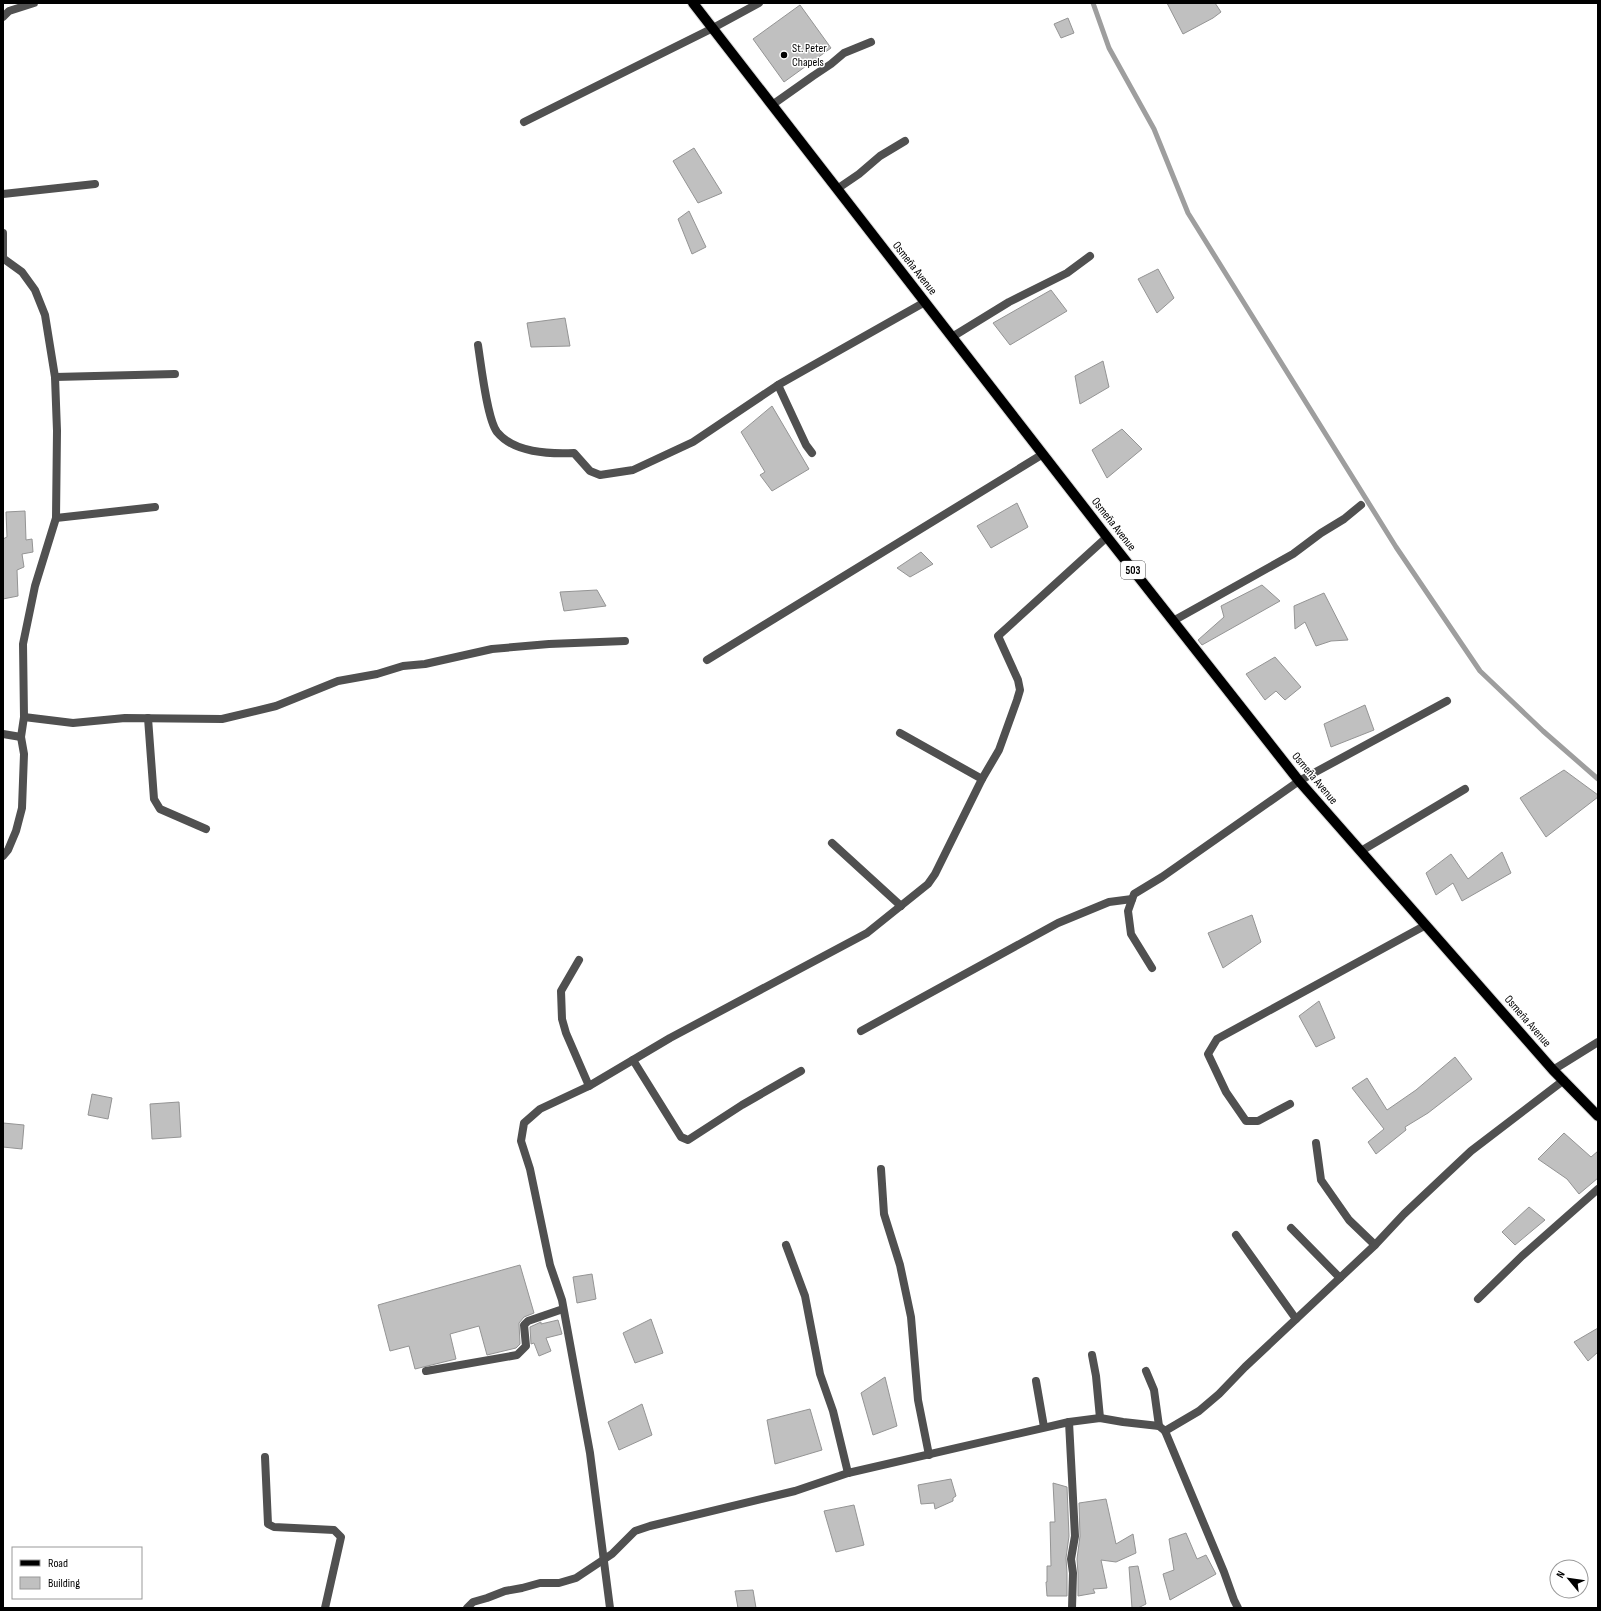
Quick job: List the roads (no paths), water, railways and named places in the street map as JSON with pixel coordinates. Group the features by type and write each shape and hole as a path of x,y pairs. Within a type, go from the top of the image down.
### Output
{"main road":[{"name":"Osmeña Avenue","path":"693,3 1106,537 1299,781 1553,1070 1598,1116"}],"street":[{"path":"3,17 9,11 34,3"},
{"path":"524,122 713,28 759,3"},
{"path":"772,105 831,64 844,53 871,42"},
{"path":"837,189 859,174 880,156 905,141"},
{"path":"3,194 95,184"},
{"path":"3,233 3,259 22,272 35,290 46,315 55,377 57,431 56,518 35,586 23,644 24,717 21,737 24,754 22,808 16,831 8,850 3,856"},
{"path":"952,337 1009,302 1067,273 1090,256"},
{"path":"478,345 490,416 496,430 504,440 512,445 552,454 574,453 590,471 600,475 633,470 693,442 778,385 925,302"},
{"path":"55,377 175,374"},
{"path":"778,385 806,445 812,453"},
{"path":"707,660 1042,454"},
{"path":"1173,621 1293,554 1344,519 1361,505"},
{"path":"56,518 155,507"},
{"path":"610,1608 590,1454 563,1310 550,1265 530,1168 521,1141 524,1124 540,1109 589,1086 670,1038 867,933 928,884 935,874 982,779 999,750 1020,690 1018,680 998,636 1106,537"},
{"path":"24,717 73,722 125,718 222,719 276,706 338,681 377,674 403,666 425,664 492,649 549,644 625,641"},
{"path":"1152,968 1131,934 1128,911 1134,894 1162,877 1299,781 1446,701"},
{"path":"148,718 154,799 160,809 206,829"},
{"path":"3,734 21,737"},
{"path":"900,734 982,779"},
{"path":"1361,851 1465,789"},
{"path":"832,843 901,906"},
{"path":"860,1031 1058,923 1109,902 1132,899"},
{"path":"1290,1104 1258,1121 1246,1120 1226,1092 1208,1054 1216,1039 1426,925"},
{"path":"578,960 561,991 562,1019 566,1033 589,1086"},
{"path":"1553,1070 1598,1042"},
{"path":"633,1060 681,1137 688,1140 742,1105 801,1071"},
{"path":"467,1608 473,1602 505,1591 540,1583 559,1583 576,1578 604,1560 624,1543 635,1531 795,1491 848,1473 1069,1422 1100,1418 1162,1428 1199,1411 1219,1394 1245,1367 1375,1245 1404,1214 1471,1151 1564,1080"},
{"path":"1316,1144 1321,1180 1349,1220 1375,1245"},
{"path":"881,1169 884,1214 900,1265 911,1317 918,1400 929,1455"},
{"path":"1478,1299 1522,1256 1598,1189"},
{"path":"1291,1228 1340,1278"},
{"path":"1236,1235 1296,1319"},
{"path":"786,1245 805,1296 811,1320 812,1338 820,1374 833,1411 848,1473"},
{"path":"426,1371 517,1355 526,1346 524,1325 528,1321 563,1310"},
{"path":"1092,1355 1096,1376 1100,1418"},
{"path":"1146,1370 1154,1390 1162,1428 1238,1608"},
{"path":"1036,1381 1044,1427"},
{"path":"1069,1422 1075,1536 1071,1559 1073,1573 1072,1608"},
{"path":"265,1457 268,1524 274,1527 334,1530 341,1537 325,1608"}],"waterway":[{"path":"1093,3 1109,48 1154,129 1188,213 1396,547 1480,671 1543,731 1598,779"}],"place":[{"name":"St. Peter Chapels","path":"784,55"}]}
